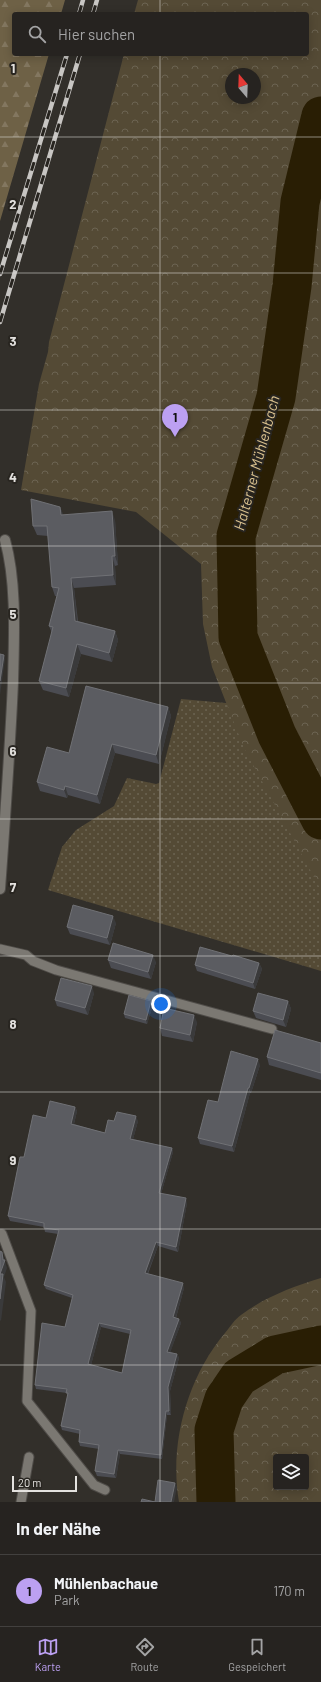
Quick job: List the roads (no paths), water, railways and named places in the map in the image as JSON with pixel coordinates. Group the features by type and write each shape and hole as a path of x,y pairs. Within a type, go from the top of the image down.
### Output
{"street":[{"path":"0,889 10,745 14,633 9,555 5,540"}],"lane":[{"path":"0,949 26,955 33,961 56,970 272,1029"},
{"path":"0,1234 2,1234 31,1311 27,1401 94,1485 105,1490"},
{"path":"21,1502 29,1457"}],"waterway":[{"name":"Halterner Mühlenbach","path":"321,116 300,202 292,286 276,397 236,536 238,637 277,735 321,820"},
{"name":"Halterner Mühlenbach","path":"216,1502 214,1430 224,1399 239,1377 275,1355 321,1345"}],"railway":[{"path":"80,12 83,0"},
{"path":"94,12 97,0"},
{"path":"0,274 66,56"},
{"path":"0,322 79,56"}],"place":[{"name":"Mühlenbachaue","path":"175,437"}]}
